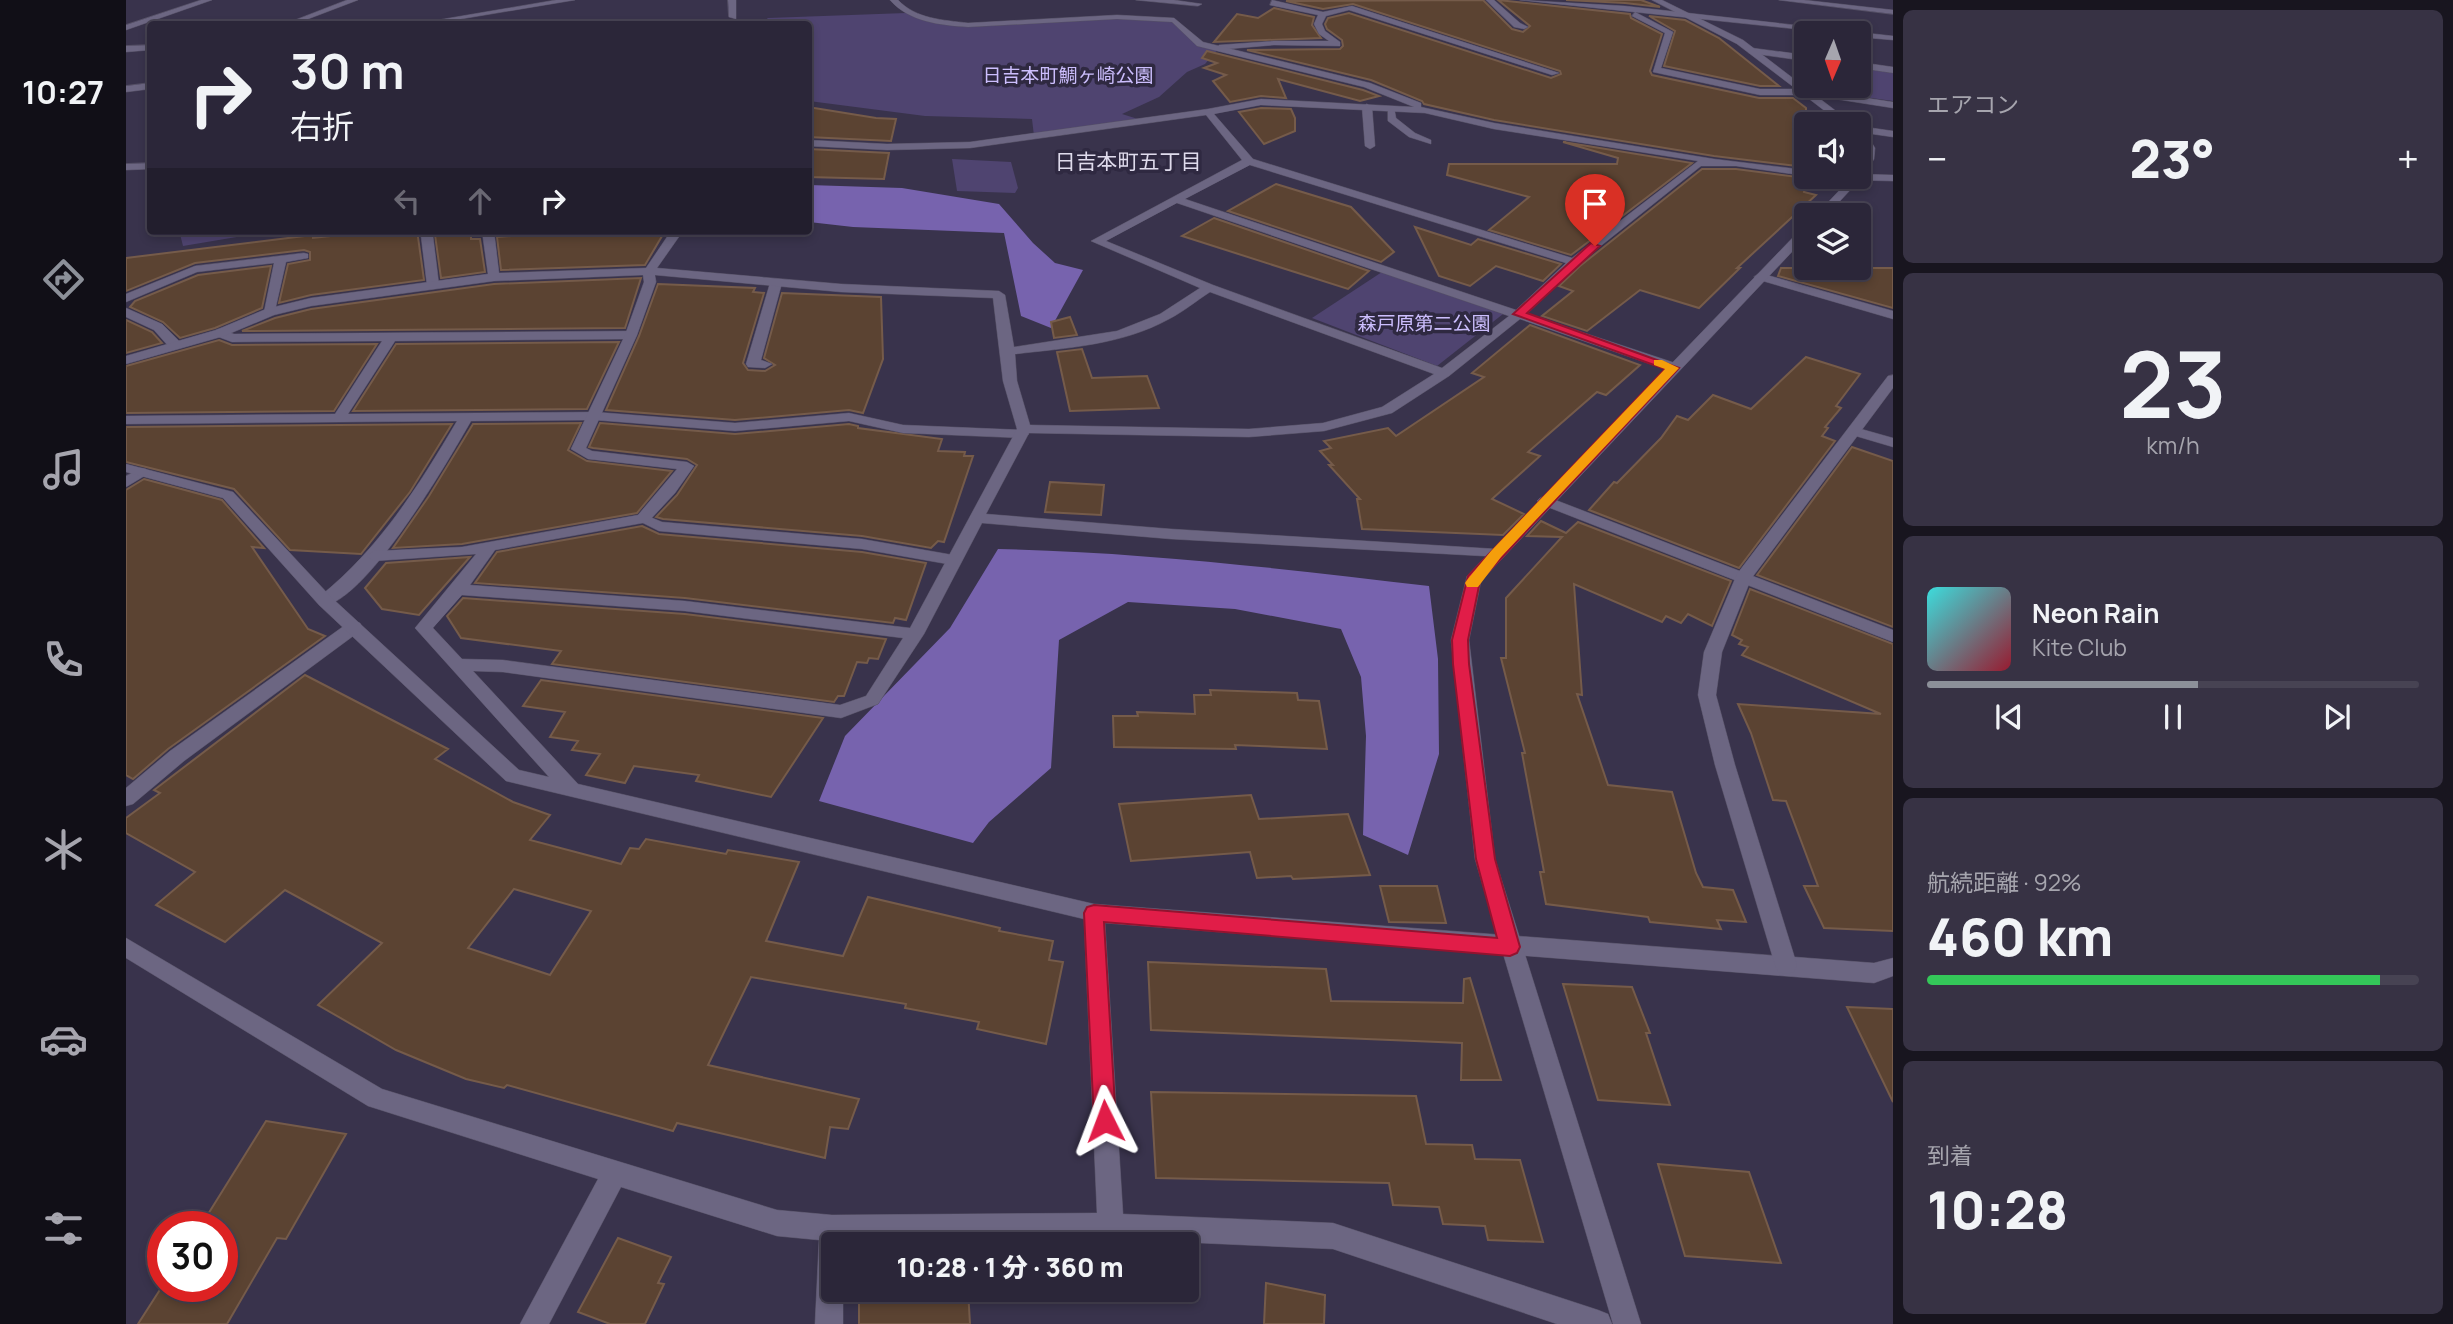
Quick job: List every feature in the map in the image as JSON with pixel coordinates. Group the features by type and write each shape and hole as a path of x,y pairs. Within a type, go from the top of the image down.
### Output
{"street":[{"path":"126,28 208,0"},
{"path":"297,21 354,0"},
{"path":"438,21 571,0"},
{"path":"732,0 733,17"},
{"path":"894,0 906,13 946,23 968,25 1117,17 1174,20 1200,44 1367,85 1417,104 1425,110"},
{"path":"1139,0 1198,4"},
{"path":"1277,0 1273,3 1323,15 1349,8 1555,73"},
{"path":"1490,0 1517,25 1524,27"},
{"path":"1524,0 1689,14 1794,27"},
{"path":"1656,0 1722,31 1794,82"},
{"path":"1783,0 1893,12"},
{"path":"1625,8 1669,32 1656,71 1760,92 1794,92"},
{"path":"1219,48 1275,43 1338,44 1322,32 1318,24 1323,15"},
{"path":"1871,36 1893,38"},
{"path":"126,49 147,48"},
{"path":"1752,51 1794,56"},
{"path":"1871,66 1893,69"},
{"path":"126,89 147,86"},
{"path":"1815,98 1833,112"},
{"path":"1847,98 1893,105"},
{"path":"812,143 887,147 970,145 1208,112 1261,102 1425,110 1494,126 1794,171"},
{"path":"1367,107 1370,146"},
{"path":"1391,109 1391,119 1398,126 1428,142"},
{"path":"1208,112 1249,161 1574,262"},
{"path":"1871,132 1893,134"},
{"path":"126,420 595,416 735,427 849,417 903,429 1023,432 1249,433 1324,427 1387,410 1444,373 1519,314 1574,262 1698,164 1710,160"},
{"path":"1249,161 1097,242 1209,288 1444,373"},
{"path":"126,167 147,166"},
{"path":"1871,177 1893,178"},
{"path":"1832,203 1846,189"},
{"path":"1175,199 1673,368"},
{"path":"489,235 494,277"},
{"path":"643,519 670,490 687,466 588,455 578,449 631,335 650,282 649,271 674,235"},
{"path":"427,236 433,285"},
{"path":"1627,1324 1485,859 1460,640 1473,580 1545,501 1794,242"},
{"path":"126,298 195,269 280,261 304,256"},
{"path":"270,312 280,261"},
{"path":"126,360 220,333 270,312 311,302 494,277 580,271 649,271 776,283 999,295 1010,381 1023,432 915,634 872,700 841,712 503,666 457,664"},
{"path":"1760,277 1893,315"},
{"path":"765,364 753,364 776,283"},
{"path":"1008,351 1087,342 1127,333 1160,320 1209,288"},
{"path":"126,312 158,327 175,345"},
{"path":"220,333 232,338 631,335"},
{"path":"339,418 390,338"},
{"path":"1786,965 1725,765 1707,695 1713,652 1744,578 1893,379"},
{"path":"325,601 345,586 374,555 412,507 467,416"},
{"path":"1854,431 1893,443"},
{"path":"131,474 228,495 325,601 513,776 1094,913 1874,973 1893,967"},
{"path":"1545,501 1893,636"},
{"path":"976,518 1171,534 1496,554"},
{"path":"374,555 462,552 643,519 659,526 862,544 953,560"},
{"path":"490,546 458,589 423,628 574,792"},
{"path":"458,589 685,606 915,634"},
{"path":"126,799 177,756 354,627"},
{"path":"1094,913 1111,1226"},
{"path":"126,947 376,1098 777,1223 832,1228 1111,1226 1333,1236 1598,1324"},
{"path":"534,1324 615,1173"},
{"path":"829,1324 832,1228"}],"green space":[{"name":"日吉本町鯛ヶ崎公園","path":"906,13 946,23 968,25 1117,17 1174,20 1200,44 1219,48 1205,64 1187,72 1159,97 1122,114 1141,120 1034,136 1032,119 925,116 812,101 812,21 764,21 768,18"},
{"path":"1871,70 1893,73 1893,101 1871,98"},
{"path":"952,159 1011,162 1018,188 1015,193 957,191"},
{"path":"180,235 248,235 183,246"},
{"name":"森戸原第二公園","path":"1382,272 1503,314 1437,366 1312,318"}],"shaded area":[{"path":"812,185 902,188 999,204 1033,243 1055,263 1083,270 1051,328 1021,316 1004,233 853,227 812,222"},
{"path":"998,549 1160,558 1429,586 1438,659 1439,754 1408,855 1363,835 1366,736 1361,677 1341,629 1235,609 1128,602 1059,640 1051,768 989,822 973,843 819,801 845,736 950,628"}],"building":[{"path":"1483,0 1512,29 1523,32 1530,26 1498,0 1630,14 1631,18 1662,34 1650,71 1652,75 1759,98 1793,98 1806,108 1806,112 1794,112 1794,166 1714,156 1494,120 1424,104 1371,80 1247,50 1340,49 1343,46 1342,40 1327,29 1325,24 1328,18 1349,13 1551,78 1561,74 1560,71 1353,4 1323,9 1286,1"},
{"path":"1566,0 1641,0 1660,7 1625,3"},
{"path":"1274,8 1314,17 1312,25 1321,38 1214,42 1237,14 1258,18"},
{"path":"1649,16 1685,20 1719,38 1779,86 1760,86 1664,66 1675,31"},
{"path":"1207,51 1379,96 1360,101 1278,79 1286,98 1261,96 1230,102 1213,81 1226,75 1204,68 1217,63 1202,58"},
{"path":"812,108 896,119 891,141 812,137"},
{"path":"1261,108 1291,109 1295,118 1295,131 1264,144 1239,112"},
{"path":"1563,142 1692,163 1571,255 1489,230 1529,197 1447,175 1449,164 1617,164 1618,158"},
{"path":"812,149 889,153 884,179 812,177"},
{"path":"1702,169 1736,169 1794,176 1794,189 1804,189 1804,192 1816,195 1807,203 1794,203 1794,215 1699,308 1640,290 1587,331 1542,316 1573,291 1559,286 1580,266"},
{"path":"1276,184 1351,207 1394,252 1381,262 1228,211"},
{"path":"1214,218 1369,271 1348,289 1182,236"},
{"path":"1415,227 1471,245 1478,239 1561,264 1543,281 1496,266 1470,286 1439,276"},
{"path":"313,235 313,238 341,235 417,235 424,280 311,295 279,303 288,264 310,260 310,252 304,250 195,263 126,291 126,258"},
{"path":"435,235 471,235 471,239 480,239 485,272 441,278"},
{"path":"663,235 645,265 501,270 497,237"},
{"path":"271,266 262,308 215,328 180,338 163,322 130,307 135,301 198,275"},
{"path":"1781,268 1794,268 1794,280 1871,280 1871,268 1893,268 1893,308 1778,276"},
{"path":"641,278 625,328 242,331 275,318 311,309 494,284"},
{"path":"658,284 755,288 753,292 764,293 743,363 748,370 765,371 775,365 764,358 782,293 881,297 883,359 863,413 849,410 735,420 606,410 639,336"},
{"path":"1070,317 1077,335 1054,338 1051,322"},
{"path":"126,320 152,332 162,343 126,353"},
{"path":"1530,325 1640,365 1606,395 1597,392 1528,452 1540,456 1492,499 1524,514 1503,535 1362,529 1357,499 1360,499 1320,451 1331,448 1324,441 1388,428 1396,436 1484,377 1472,373"},
{"path":"219,340 232,345 377,344 334,411 126,413 126,366"},
{"path":"619,342 587,409 353,411 396,344"},
{"path":"1082,349 1092,378 1147,376 1159,408 1070,411 1057,352"},
{"path":"1806,357 1860,374 1836,406 1841,408 1825,427 1828,428 1822,436 1835,441 1739,568 1589,510 1614,482 1617,483 1661,438 1677,416 1688,420 1713,395 1751,409"},
{"path":"581,423 568,450 587,461 672,471 637,513 462,544 393,548 473,424"},
{"path":"600,423 735,434 849,424 858,428 942,439 938,451 965,452 964,456 973,456 944,542 938,541 931,548 862,536 656,517 677,495 697,465 687,459 589,447"},
{"path":"452,424 410,492 361,554 290,550 234,489 126,462 126,427"},
{"path":"1852,447 1893,461 1893,627 1757,575"},
{"path":"144,479 222,500 264,548 252,547 308,629 325,636 168,749 133,779 126,775 126,490"},
{"path":"1050,482 1104,485 1101,515 1045,512"},
{"path":"1541,521 1566,533 1578,522 1731,581 1712,626 1688,614 1681,623 1666,616 1662,622 1574,584 1582,695 1577,694 1608,785 1672,792 1696,873 1703,887 1733,890 1746,922 1717,920 1721,929 1650,922 1648,917 1546,904 1540,872 1544,872 1522,753 1525,753 1501,658 1506,658 1506,598 1562,537 1527,536"},
{"path":"642,526 659,534 862,552 926,563 906,620 895,618 893,623 685,598 475,583 497,552"},
{"path":"470,557 419,615 382,609 365,588 386,563"},
{"path":"1750,589 1893,644 1893,931 1824,928 1804,886 1818,886 1786,801 1773,800 1751,733 1738,704 1881,714 1742,655 1748,647 1739,644 1742,640 1732,635"},
{"path":"463,598 685,614 886,639 878,659 869,658 867,663 857,662 844,696 838,696 834,702 552,664 561,651 461,638 447,616"},
{"path":"305,675 448,749 435,759 513,802 550,815 530,840 621,864 630,848 639,849 646,839 726,854 728,850 799,862 766,941 843,956 868,897 1000,928 999,931 1053,941 1049,960 1063,962 1046,1044 977,1029 979,1022 905,1008 906,1004 751,977 708,1065 859,1099 848,1129 830,1127 825,1158 677,1123 673,1131 507,1085 504,1088 466,1079 396,1050 318,1005 382,943 285,890 225,942 156,905 195,872 126,833 126,818 160,793 154,790","holes":["514,889 591,911 550,975 468,948"]},
{"path":"541,680 823,718 771,797 696,781 699,775 634,766 625,783 586,775 600,754 572,750 578,741 550,737 565,712 523,706"},
{"path":"1210,690 1297,693 1298,700 1319,701 1327,749 1235,745 1236,749 1114,747 1113,716 1138,716 1137,712 1195,714 1194,695 1211,695"},
{"path":"1251,795 1259,819 1348,814 1370,875 1257,878 1250,852 1131,861 1119,804"},
{"path":"1380,886 1437,886 1446,923 1389,922"},
{"path":"1148,962 1326,969 1331,1001 1463,1003 1464,979 1470,978 1501,1080 1461,1080 1462,1043 1151,1030"},
{"path":"1563,984 1632,987 1650,1033 1646,1033 1670,1105 1598,1100"},
{"path":"1847,1007 1893,1009 1893,1102"},
{"path":"1151,1092 1416,1096 1426,1144 1472,1145 1475,1159 1520,1160 1543,1242 1488,1240 1485,1226 1443,1224 1439,1207 1393,1205 1389,1183 1156,1178"},
{"path":"266,1121 346,1134 286,1239 277,1238 227,1324 138,1324 152,1302 238,1302 238,1211 210,1211"},
{"path":"1658,1164 1749,1172 1781,1263 1685,1256"},
{"path":"618,1238 671,1257 658,1283 664,1284 645,1324 610,1324 578,1312"},
{"path":"1266,1283 1325,1295 1324,1324 1264,1324"},
{"path":"859,1302 969,1302 970,1324 859,1324"}],"slow traffic":[{"path":"1473,583 1545,501 1673,368 1658,362"}],"district":[{"name":"日吉本町五丁目","path":"1128,162"}],"route":[{"path":"1105,1121 1094,913 1510,947 1485,859 1461,664 1460,640 1473,580 1673,368 1519,314 1595,246"}]}
